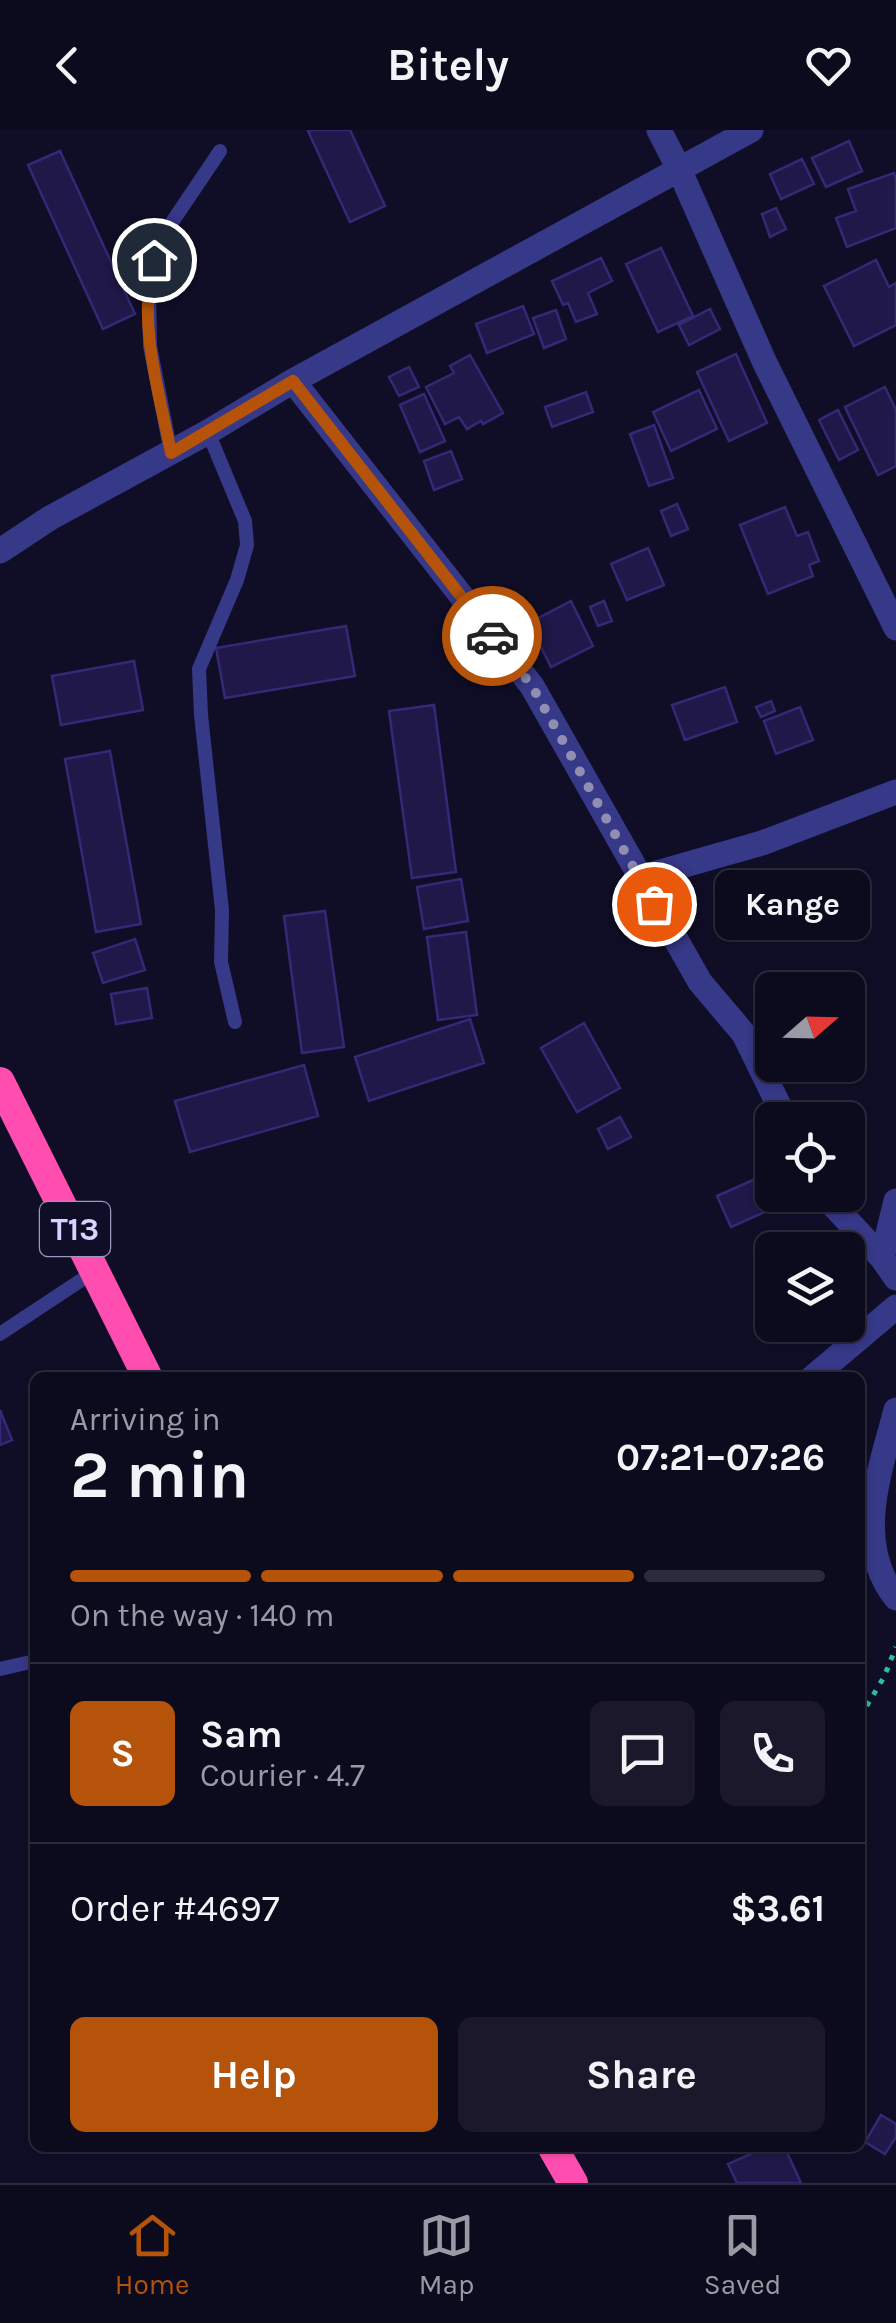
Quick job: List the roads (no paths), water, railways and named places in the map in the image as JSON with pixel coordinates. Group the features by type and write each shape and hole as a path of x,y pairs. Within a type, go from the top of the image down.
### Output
{"highway":[{"name":"T13","path":"0,1082 145,1372"},
{"path":"555,2152 573,2183"}],"street":[{"path":"660,130 764,361 896,628"},
{"path":"0,551 50,518 293,381 752,130"},
{"path":"293,381 532,686 638,878 700,982 744,1034 777,1102"},
{"path":"638,878 762,843 896,792"},
{"path":"889,1268 896,1201"},
{"path":"839,1212 889,1268"},
{"path":"820,1372 895,1314"},
{"path":"896,1410 872,1512 878,1566 896,1598"},
{"path":"865,1524 872,1538"}],"lane":[{"path":"171,453 150,346 149,282 160,240 220,152"},
{"path":"208,432 244,521 247,545 237,580 199,669 222,910 221,962 235,1022"},
{"path":"0,1334 96,1270"},
{"path":"0,1668 30,1661"}],"place":[{"name":"Kange","path":"654,904"}]}
